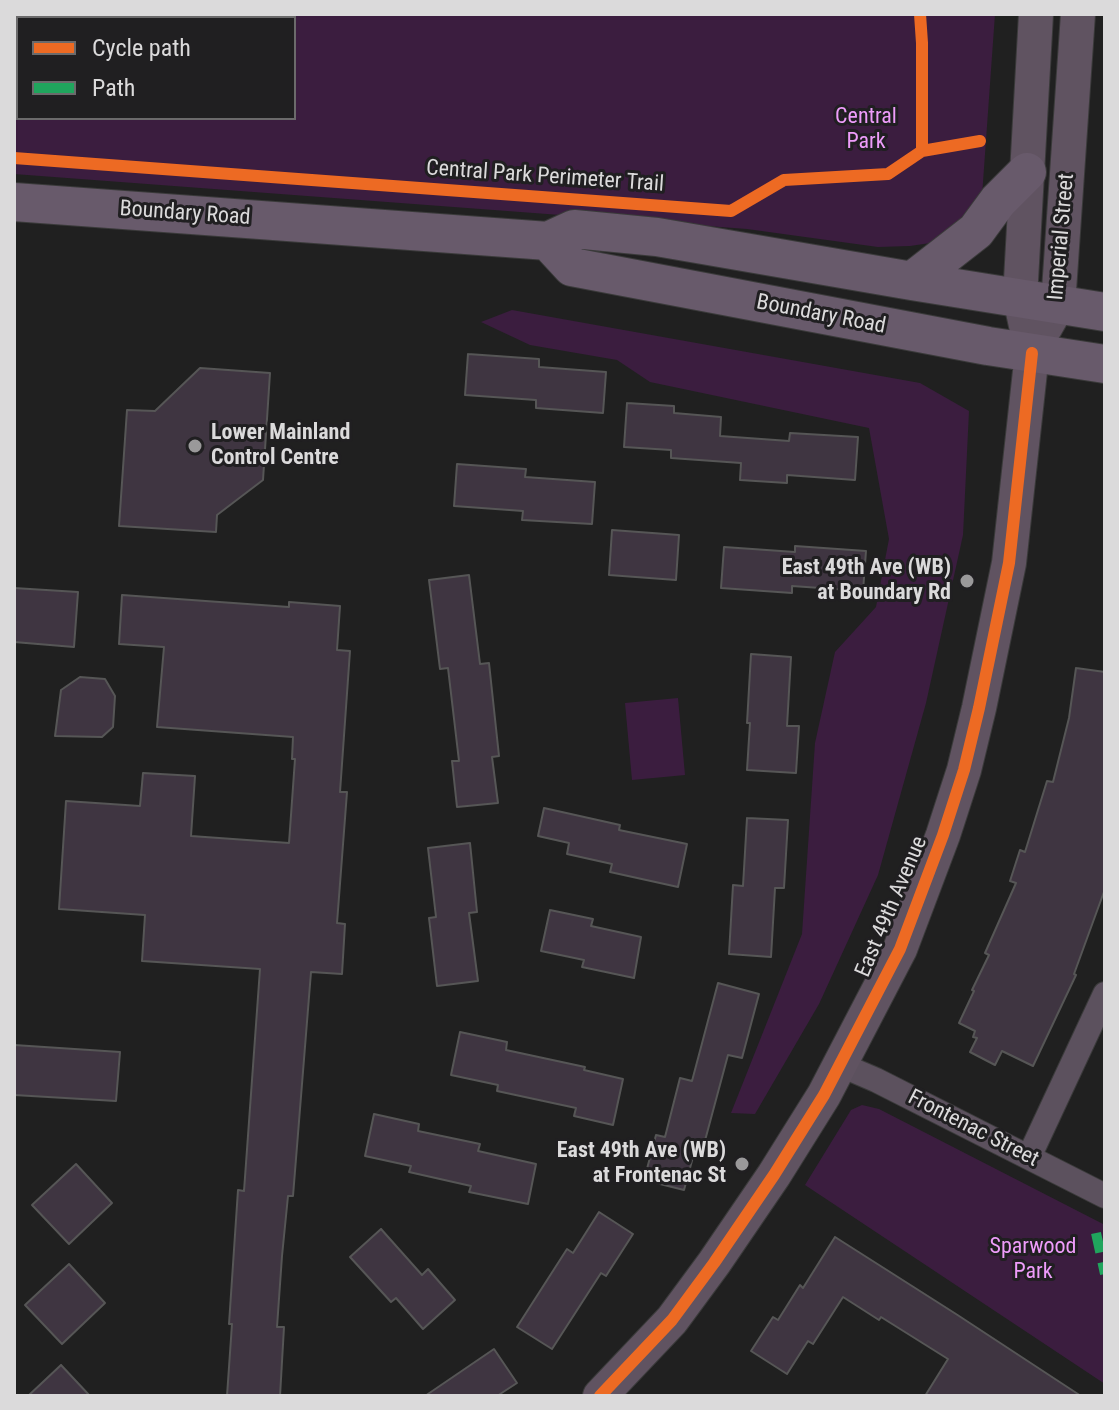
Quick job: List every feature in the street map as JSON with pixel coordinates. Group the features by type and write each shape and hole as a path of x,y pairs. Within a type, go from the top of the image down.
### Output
{"main road":[{"path":"912,281 976,231 998,201 1027,172"},
{"name":"Boundary Road","path":"14,202 548,241 574,229 657,237 1105,312"},
{"name":"Boundary Road","path":"548,241 572,267 1105,364"}],"street":[{"name":"Imperial Street","path":"1032,353 1020,298 1036,14"},
{"name":"Imperial Street","path":"1032,353 1058,305 1078,14"},
{"name":"East 49th Avenue","path":"600,1396 672,1320 774,1175 841,1065 900,949 943,835 964,770 979,708 1009,563 1032,353"},
{"path":"1029,1157 1105,995"},
{"name":"Frontenac Street","path":"841,1065 1105,1196"}],"green space":[{"name":"Central Park","path":"14,14 995,14 982,196 975,213 937,242 910,246 878,247 747,229 14,174"},
{"path":"512,310 920,383 969,411 963,535 926,703 878,875 819,1004 755,1114 731,1113 802,934 815,743 835,652 876,607 889,539 869,428 650,382 617,360 530,345 481,322"},
{"path":"678,698 685,775 632,780 625,703"},
{"name":"Sparwood Park","path":"862,1105 879,1109 1105,1225 1105,1384 805,1185 851,1110"}],"building":[{"path":"468,354 539,359 539,367 606,372 603,413 536,408 536,400 465,395"},
{"name":"Lower Mainland Control Centre","path":"200,368 270,373 263,480 217,515 216,532 119,526 127,410 155,411"},
{"path":"627,403 674,406 674,413 721,417 720,436 789,441 790,433 858,437 855,480 787,475 787,483 740,480 741,463 671,458 671,450 624,447"},
{"path":"457,464 526,469 525,477 595,482 592,524 522,520 523,511 454,506"},
{"path":"612,530 679,535 676,580 609,575"},
{"path":"795,546 866,551 863,591 792,586 792,593 721,588 724,547 795,552"},
{"path":"469,575 480,664 489,663 499,756 492,757 498,803 457,807 452,761 459,761 448,668 440,669 429,580"},
{"path":"14,588 78,592 74,647 14,642"},
{"path":"122,595 289,607 289,602 340,606 337,650 350,651 340,792 347,792 337,923 345,924 342,974 311,972 293,1196 288,1196 282,1256 277,1327 284,1327 280,1396 227,1396 238,1190 244,1191 260,969 142,961 145,915 59,909 66,801 140,806 143,773 195,776 191,836 289,843 295,759 292,759 293,737 157,727 164,647 119,644"},
{"path":"751,654 791,657 787,726 799,726 796,773 747,770"},
{"path":"1076,668 1105,672 1105,889 1076,975 1033,1066 1002,1051 995,1065 970,1052 977,1038 973,1037 975,1031 959,1023 1016,883 1010,881 1020,850 1025,852 1047,781 1053,782 1069,718"},
{"path":"80,677 105,679 115,696 113,727 102,737 55,736 61,690"},
{"path":"544,808 620,825 619,830 687,844 678,887 610,872 612,864 567,854 569,843 538,836"},
{"path":"747,818 788,820 784,888 775,888 771,957 729,954 733,885 743,886"},
{"path":"470,843 477,912 469,913 478,981 437,986 429,918 436,917 428,848"},
{"path":"550,910 593,919 591,926 641,937 634,978 582,967 584,960 541,951"},
{"path":"718,983 759,994 742,1058 728,1055 703,1148 696,1146 684,1190 644,1180 656,1135 665,1137 680,1078 692,1081"},
{"path":"460,1032 507,1042 506,1050 585,1067 584,1070 623,1079 613,1125 574,1116 576,1108 497,1091 498,1085 451,1075"},
{"path":"14,1045 120,1052 116,1101 14,1095"},
{"path":"374,1114 419,1124 418,1131 480,1144 478,1151 536,1164 528,1204 469,1192 471,1186 409,1172 411,1166 365,1156"},
{"path":"76,1164 112,1203 69,1244 32,1205"},
{"path":"599,1212 633,1234 606,1276 601,1273 552,1349 517,1327 567,1249 573,1253"},
{"path":"381,1229 422,1275 428,1269 455,1300 423,1329 396,1298 391,1302 350,1257"},
{"path":"835,1237 1081,1396 925,1396 948,1359 843,1297 813,1344 808,1341 787,1374 751,1351 773,1317 778,1320 800,1285 803,1288"},
{"path":"69,1264 105,1303 62,1344 25,1305"},
{"path":"494,1349 517,1383 497,1396 425,1396"},
{"path":"61,1365 90,1396 28,1396"}],"marked path":[{"path":"1096,1233 1105,1274"}],"cycle path":[{"path":"920,14 922,151"},
{"name":"Central Park Perimeter Trail","path":"14,158 731,211 784,180 888,174 922,151 980,141"},
{"path":"600,1396 672,1320 774,1175 824,1095 900,949 943,835 964,770 979,708 1009,563 1032,353"}],"place":[{"name":"Lower Mainland Control Centre","path":"195,446"},
{"name":"East 49th Ave (WB) at Boundary Rd","path":"967,581"},
{"name":"East 49th Ave (WB) at Frontenac St","path":"742,1164"}]}
